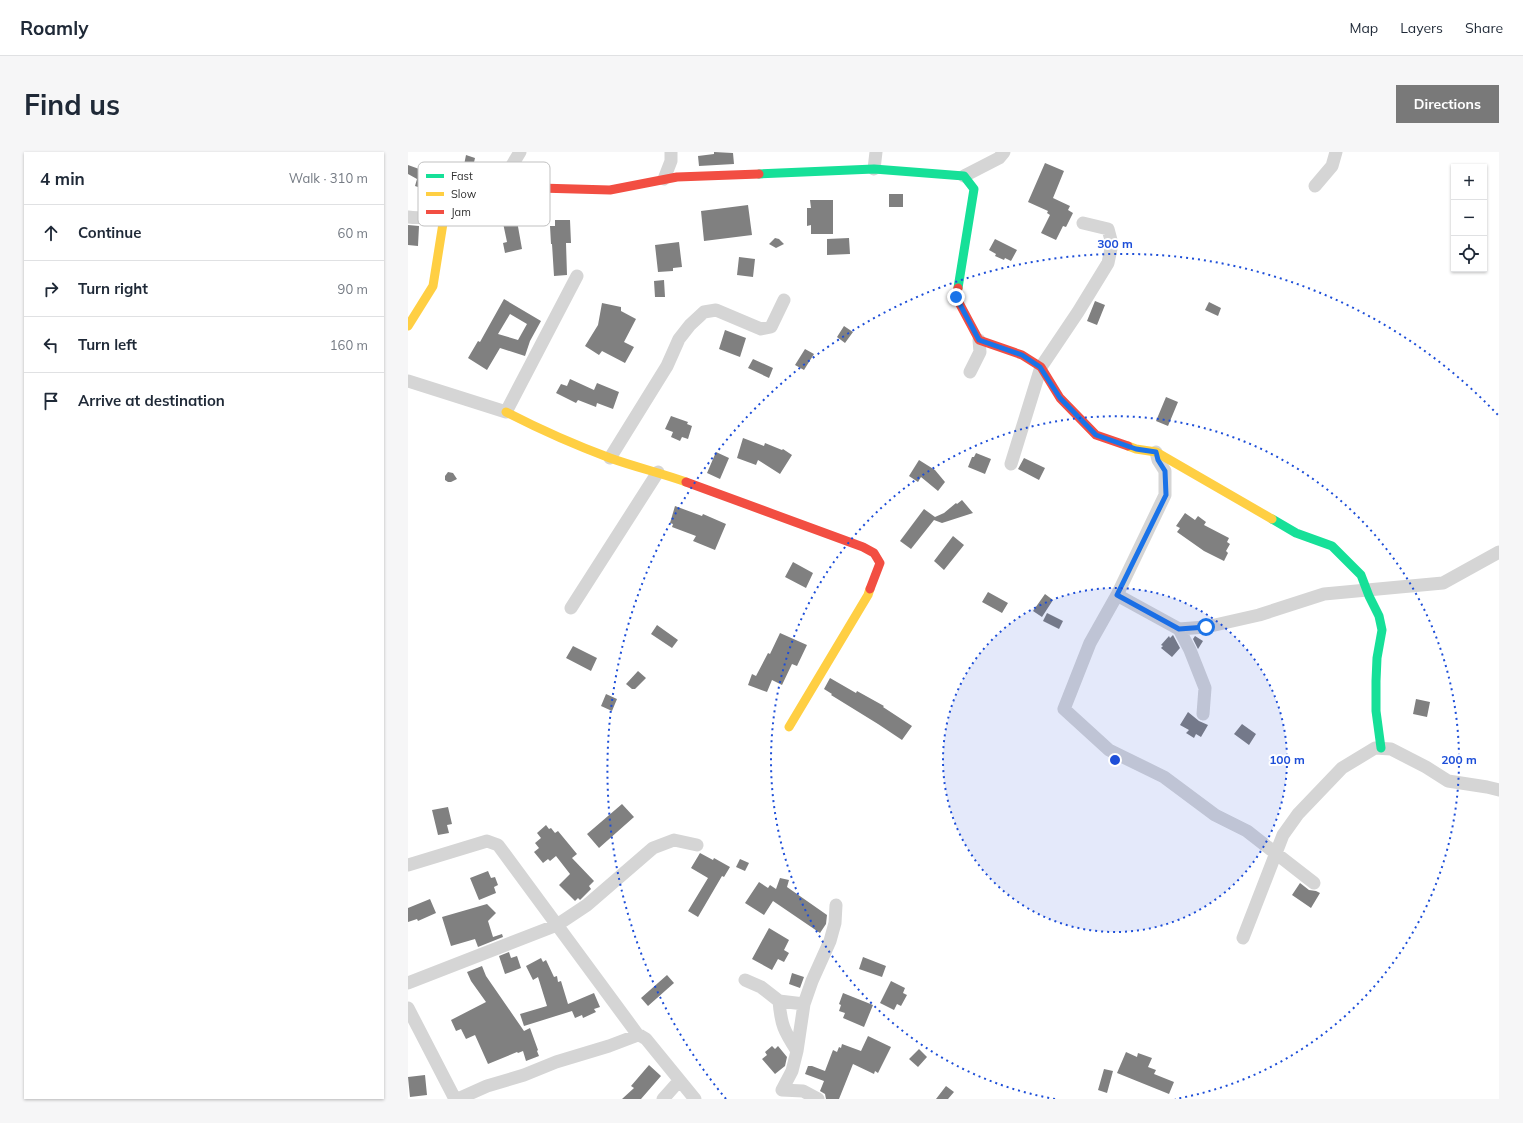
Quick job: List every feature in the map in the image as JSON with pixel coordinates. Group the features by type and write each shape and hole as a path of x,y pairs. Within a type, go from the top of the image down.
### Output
{"street":[{"path":"514,162 520,152"},
{"path":"664,179 671,160 671,152"},
{"path":"874,169 876,152"},
{"path":"550,189 610,190 678,177 874,169 964,176 999,158 1004,152"},
{"path":"1315,186 1332,166 1336,152"},
{"path":"964,176 974,189 956,297 979,340 980,352 970,372"},
{"path":"408,217 418,219"},
{"path":"1011,464 1040,367 1078,312 1108,263 1112,244 1108,229 1083,223"},
{"path":"408,326 433,286 443,226"},
{"path":"506,412 577,276"},
{"path":"610,458 667,366 679,339 696,319 704,312 716,310 761,329 771,326 784,300"},
{"path":"979,340 1022,355 1040,367 1060,398 1096,435 1136,449 1156,452 1296,533 1332,546 1361,575 1379,616 1382,630 1377,658 1376,681 1376,711 1381,748"},
{"path":"408,381 506,412 610,458 658,472 863,547 874,553 880,563 868,595 789,727"},
{"path":"1156,452 1158,460 1165,471 1166,495 1117,595 1090,643 1064,709 1109,750 1164,777 1215,815 1247,831 1314,883"},
{"path":"571,608 658,472"},
{"path":"1117,595 1179,629 1206,627 1259,615 1324,594 1443,583 1499,552"},
{"path":"1179,629 1190,650 1205,688 1203,714"},
{"path":"1242,938 1283,835 1298,814 1342,768 1375,748 1391,749 1426,767 1448,781 1499,790"},
{"path":"408,984 557,925 587,905 653,848 674,840 697,846"},
{"path":"408,865 488,841 498,845 638,1035 646,1039 695,1099"},
{"path":"779,1094 792,1071 797,1051 804,1004 830,940 835,923 836,905"},
{"path":"745,980 761,987 779,1001 804,1004"},
{"path":"779,1001 781,1021 787,1035 797,1051"},
{"path":"408,1008 455,1099"},
{"path":"458,1099 486,1086 524,1075 556,1062 609,1046 638,1035"},
{"path":"663,1099 679,1080"},
{"path":"779,1094 804,1091 818,1099"}],"building":[{"path":"714,152 733,153 734,164 699,166 698,156 714,154"},
{"path":"466,155 475,158 474,162 465,162"},
{"path":"1045,163 1064,171 1053,198 1070,206 1068,210 1073,213 1066,227 1063,226 1056,240 1041,233 1050,215 1047,213 1048,211 1028,202"},
{"path":"408,165 418,169 418,187 415,186 417,179 408,174"},
{"path":"889,194 903,194 903,207 889,207"},
{"path":"810,200 833,200 833,234 811,234 811,225 807,226 807,208 811,208"},
{"path":"748,205 752,235 704,241 701,211"},
{"path":"555,220 570,220 571,243 566,243 567,275 554,276 550,226 555,226"},
{"path":"408,225 419,226 418,246 408,245"},
{"path":"504,226 518,226 522,249 505,253 503,243 507,242"},
{"path":"775,238 779,239 784,244 776,248 769,244"},
{"path":"849,238 850,254 827,255 827,239"},
{"path":"995,239 1017,250 1011,261 995,256 996,254 989,250"},
{"path":"679,242 682,267 673,268 673,271 658,272 655,245"},
{"path":"739,257 755,259 753,277 737,275"},
{"path":"664,280 665,297 655,297 654,281"},
{"path":"504,299 541,321 530,341 525,356 500,348 487,370 468,358 478,341 480,342","holes":["510,314 527,324 518,340 498,334"]},
{"path":"1095,301 1105,305 1097,325 1087,321"},
{"path":"1209,302 1221,308 1218,316 1205,310"},
{"path":"602,303 621,307 621,311 636,319 624,342 634,347 625,363 602,351 599,355 585,346 598,325"},
{"path":"844,326 853,332 845,343 837,337"},
{"path":"725,330 746,338 740,357 719,349"},
{"path":"805,349 814,354 804,370 795,365"},
{"path":"753,359 773,368 769,378 748,368"},
{"path":"570,379 594,390 597,383 619,392 613,409 597,403 596,407 578,400 576,403 556,393 561,384 567,386"},
{"path":"1166,397 1178,402 1168,426 1156,421"},
{"path":"671,416 688,422 687,424 692,426 688,439 682,437 680,441 671,437 673,432 665,429"},
{"path":"743,438 764,446 765,443 782,450 783,449 792,455 780,474 758,460 756,465 737,458"},
{"path":"716,452 729,458 720,479 707,473"},
{"path":"976,453 991,459 985,474 968,467 972,457 974,457"},
{"path":"1024,458 1045,468 1039,480 1018,469"},
{"path":"919,460 935,470 945,482 938,491 921,477 918,482 909,476"},
{"path":"448,472 453,473 457,479 451,482 445,480 445,476"},
{"path":"962,500 973,513 942,523 934,520 911,549 900,541 924,509 935,517 944,513"},
{"path":"675,506 702,516 703,514 726,524 715,550 693,541 696,536 672,527 673,524 670,523"},
{"path":"1185,513 1195,520 1198,516 1206,522 1204,525 1229,538 1227,542 1230,544 1226,551 1228,553 1224,561 1204,551 1177,532 1180,528 1176,526"},
{"path":"953,536 964,545 944,570 934,561"},
{"path":"793,562 813,573 806,588 785,577"},
{"path":"988,592 1008,603 1002,613 982,602"},
{"path":"1045,594 1053,600 1042,617 1033,611"},
{"path":"1047,613 1063,621 1059,629 1043,621"},
{"path":"657,625 678,640 672,648 651,634"},
{"path":"780,633 807,645 797,666 792,664 782,685 772,680 767,692 748,685 752,674 756,676 768,653 770,654"},
{"path":"1173,635 1180,648 1172,657 1161,648 1163,646 1161,645 1169,636 1170,638"},
{"path":"1195,636 1203,641 1198,649 1193,639"},
{"path":"573,646 597,658 591,671 566,658"},
{"path":"638,671 646,678 635,689 632,689 626,684"},
{"path":"830,678 856,693 857,691 884,706 883,707 912,726 902,740 824,689"},
{"path":"606,694 617,699 612,711 601,706"},
{"path":"1416,699 1430,702 1427,717 1413,714"},
{"path":"1188,712 1199,721 1208,725 1201,737 1196,734 1194,738 1186,733 1189,730 1180,725"},
{"path":"1242,724 1256,734 1249,745 1234,734"},
{"path":"622,804 634,817 599,848 587,834"},
{"path":"448,807 452,824 447,825 449,833 438,835 432,810"},
{"path":"546,825 555,833 558,831 577,854 572,858 594,881 589,886 591,889 580,900 578,898 575,901 559,885 570,874 556,856 550,861 548,859 543,863 534,852 539,848 535,843 541,838 537,833"},
{"path":"700,853 713,860 714,858 730,867 724,877 722,876 698,917 688,911 708,878 691,868"},
{"path":"740,859 749,863 745,871 736,867"},
{"path":"488,871 491,878 495,877 498,885 494,887 496,893 479,900 470,878"},
{"path":"780,878 789,880 787,887 827,915 826,924 820,933 773,901 764,915 745,903 759,882 768,888 770,885 776,889"},
{"path":"1300,883 1309,890 1320,893 1311,908 1292,895"},
{"path":"430,899 436,913 418,921 417,919 408,922 408,908"},
{"path":"487,904 496,913 488,921 493,937 502,934 503,937 478,947 475,939 451,946 442,917"},
{"path":"769,928 789,940 784,950 789,953 784,962 778,959 772,970 752,959"},
{"path":"509,952 511,958 517,956 521,968 505,974 499,956"},
{"path":"863,957 886,966 882,977 859,969"},
{"path":"541,958 543,962 546,960 554,977 557,976 558,982 561,981 568,1004 594,993 600,1007 594,1009 596,1012 583,1018 582,1015 575,1018 572,1011 524,1026 520,1014 547,1006 538,977 533,980 526,966"},
{"path":"482,966 486,976 524,1031 530,1028 539,1056 526,1061 523,1051 488,1064 475,1035 466,1039 461,1029 456,1031 451,1020 486,1002 471,981 467,972"},
{"path":"792,973 804,977 800,988 789,984"},
{"path":"667,975 674,983 648,1006 641,998"},
{"path":"891,981 905,988 903,993 907,995 901,1006 897,1004 894,1010 880,1003"},
{"path":"843,993 873,1005 864,1027 843,1018 845,1013 839,1011 841,1005 839,1004"},
{"path":"868,1036 891,1047 878,1073 875,1071 874,1074 853,1064 839,1099 826,1099 825,1094 820,1091 824,1081 805,1074 808,1066 825,1071 833,1050 837,1052 839,1047 841,1048 842,1044 861,1051"},
{"path":"772,1046 775,1049 778,1046 787,1057 785,1066 775,1074 762,1059 767,1055 765,1052"},
{"path":"919,1049 927,1057 918,1067 909,1059"},
{"path":"1126,1052 1137,1057 1138,1053 1152,1058 1148,1067 1156,1070 1154,1074 1174,1082 1169,1094 1117,1073"},
{"path":"649,1065 661,1076 641,1099 622,1099 634,1088 631,1086"},
{"path":"1104,1069 1113,1071 1107,1093 1098,1090"},
{"path":"425,1075 427,1095 410,1097 408,1077"},
{"path":"946,1086 954,1092 948,1099 936,1099"}],"traffic: fast":[{"path":"759,174 874,169 964,176 974,189 958,288"},
{"path":"1272,519 1296,533 1332,546 1361,575 1379,616 1382,630 1377,658 1376,681 1376,711 1381,748"}],"traffic: slow":[{"path":"408,326 433,286 443,226"},
{"path":"506,412 531,425 597,453 686,482"},
{"path":"1128,446 1136,449 1156,452 1272,519"},
{"path":"789,727 868,595 870,589"}],"traffic: jam":[{"path":"550,188 610,190 677,177 759,174"},
{"path":"958,288 956,297 979,340 1022,355 1041,367 1060,398 1096,435 1128,446"},
{"path":"686,482 863,547 874,553 880,563 870,589"}],"route":[{"path":"956,297 979,340 1022,355 1040,367 1060,398 1096,435 1136,449 1156,452 1158,460 1165,471 1166,495 1141,549 1117,595 1179,629 1206,627"}]}
